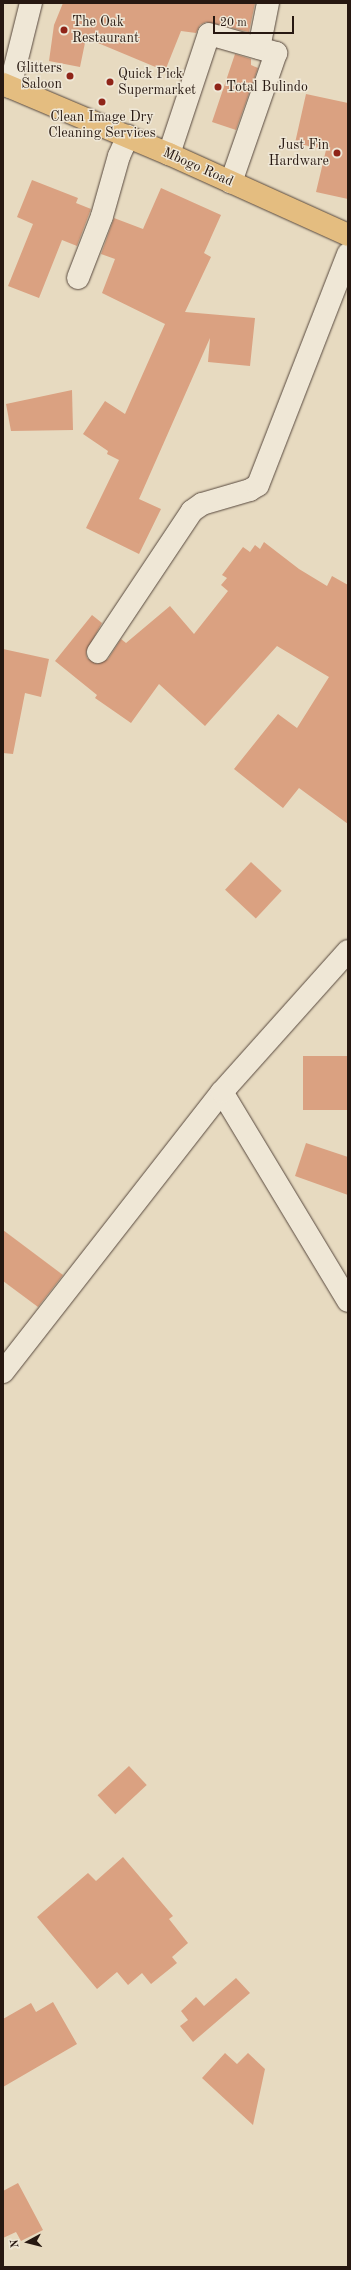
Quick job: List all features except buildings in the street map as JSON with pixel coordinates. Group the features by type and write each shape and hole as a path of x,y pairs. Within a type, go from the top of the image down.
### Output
{"main road":[{"name":"Mbogo Road","path":"7,85 169,154 348,235"}],"street":[{"path":"7,85 31,3"},
{"path":"259,48 268,3"},
{"path":"169,154 209,34 276,53 231,182"},
{"path":"78,278 102,216 119,156 128,136"},
{"path":"98,652 192,511 202,504 250,490 258,485 348,254"},
{"path":"3,1372 222,1092 348,950"},
{"path":"222,1092 348,1301"}],"place":[{"name":"The Oak Restaurant","path":"64,30"},
{"name":"Glitters Saloon","path":"70,76"},
{"name":"Quick Pick Supermarket","path":"110,82"},
{"name":"Total Bulindo","path":"218,87"},
{"name":"Clean Image Dry Cleaning Services","path":"102,102"},
{"name":"Just Fin Hardware","path":"337,153"}]}
